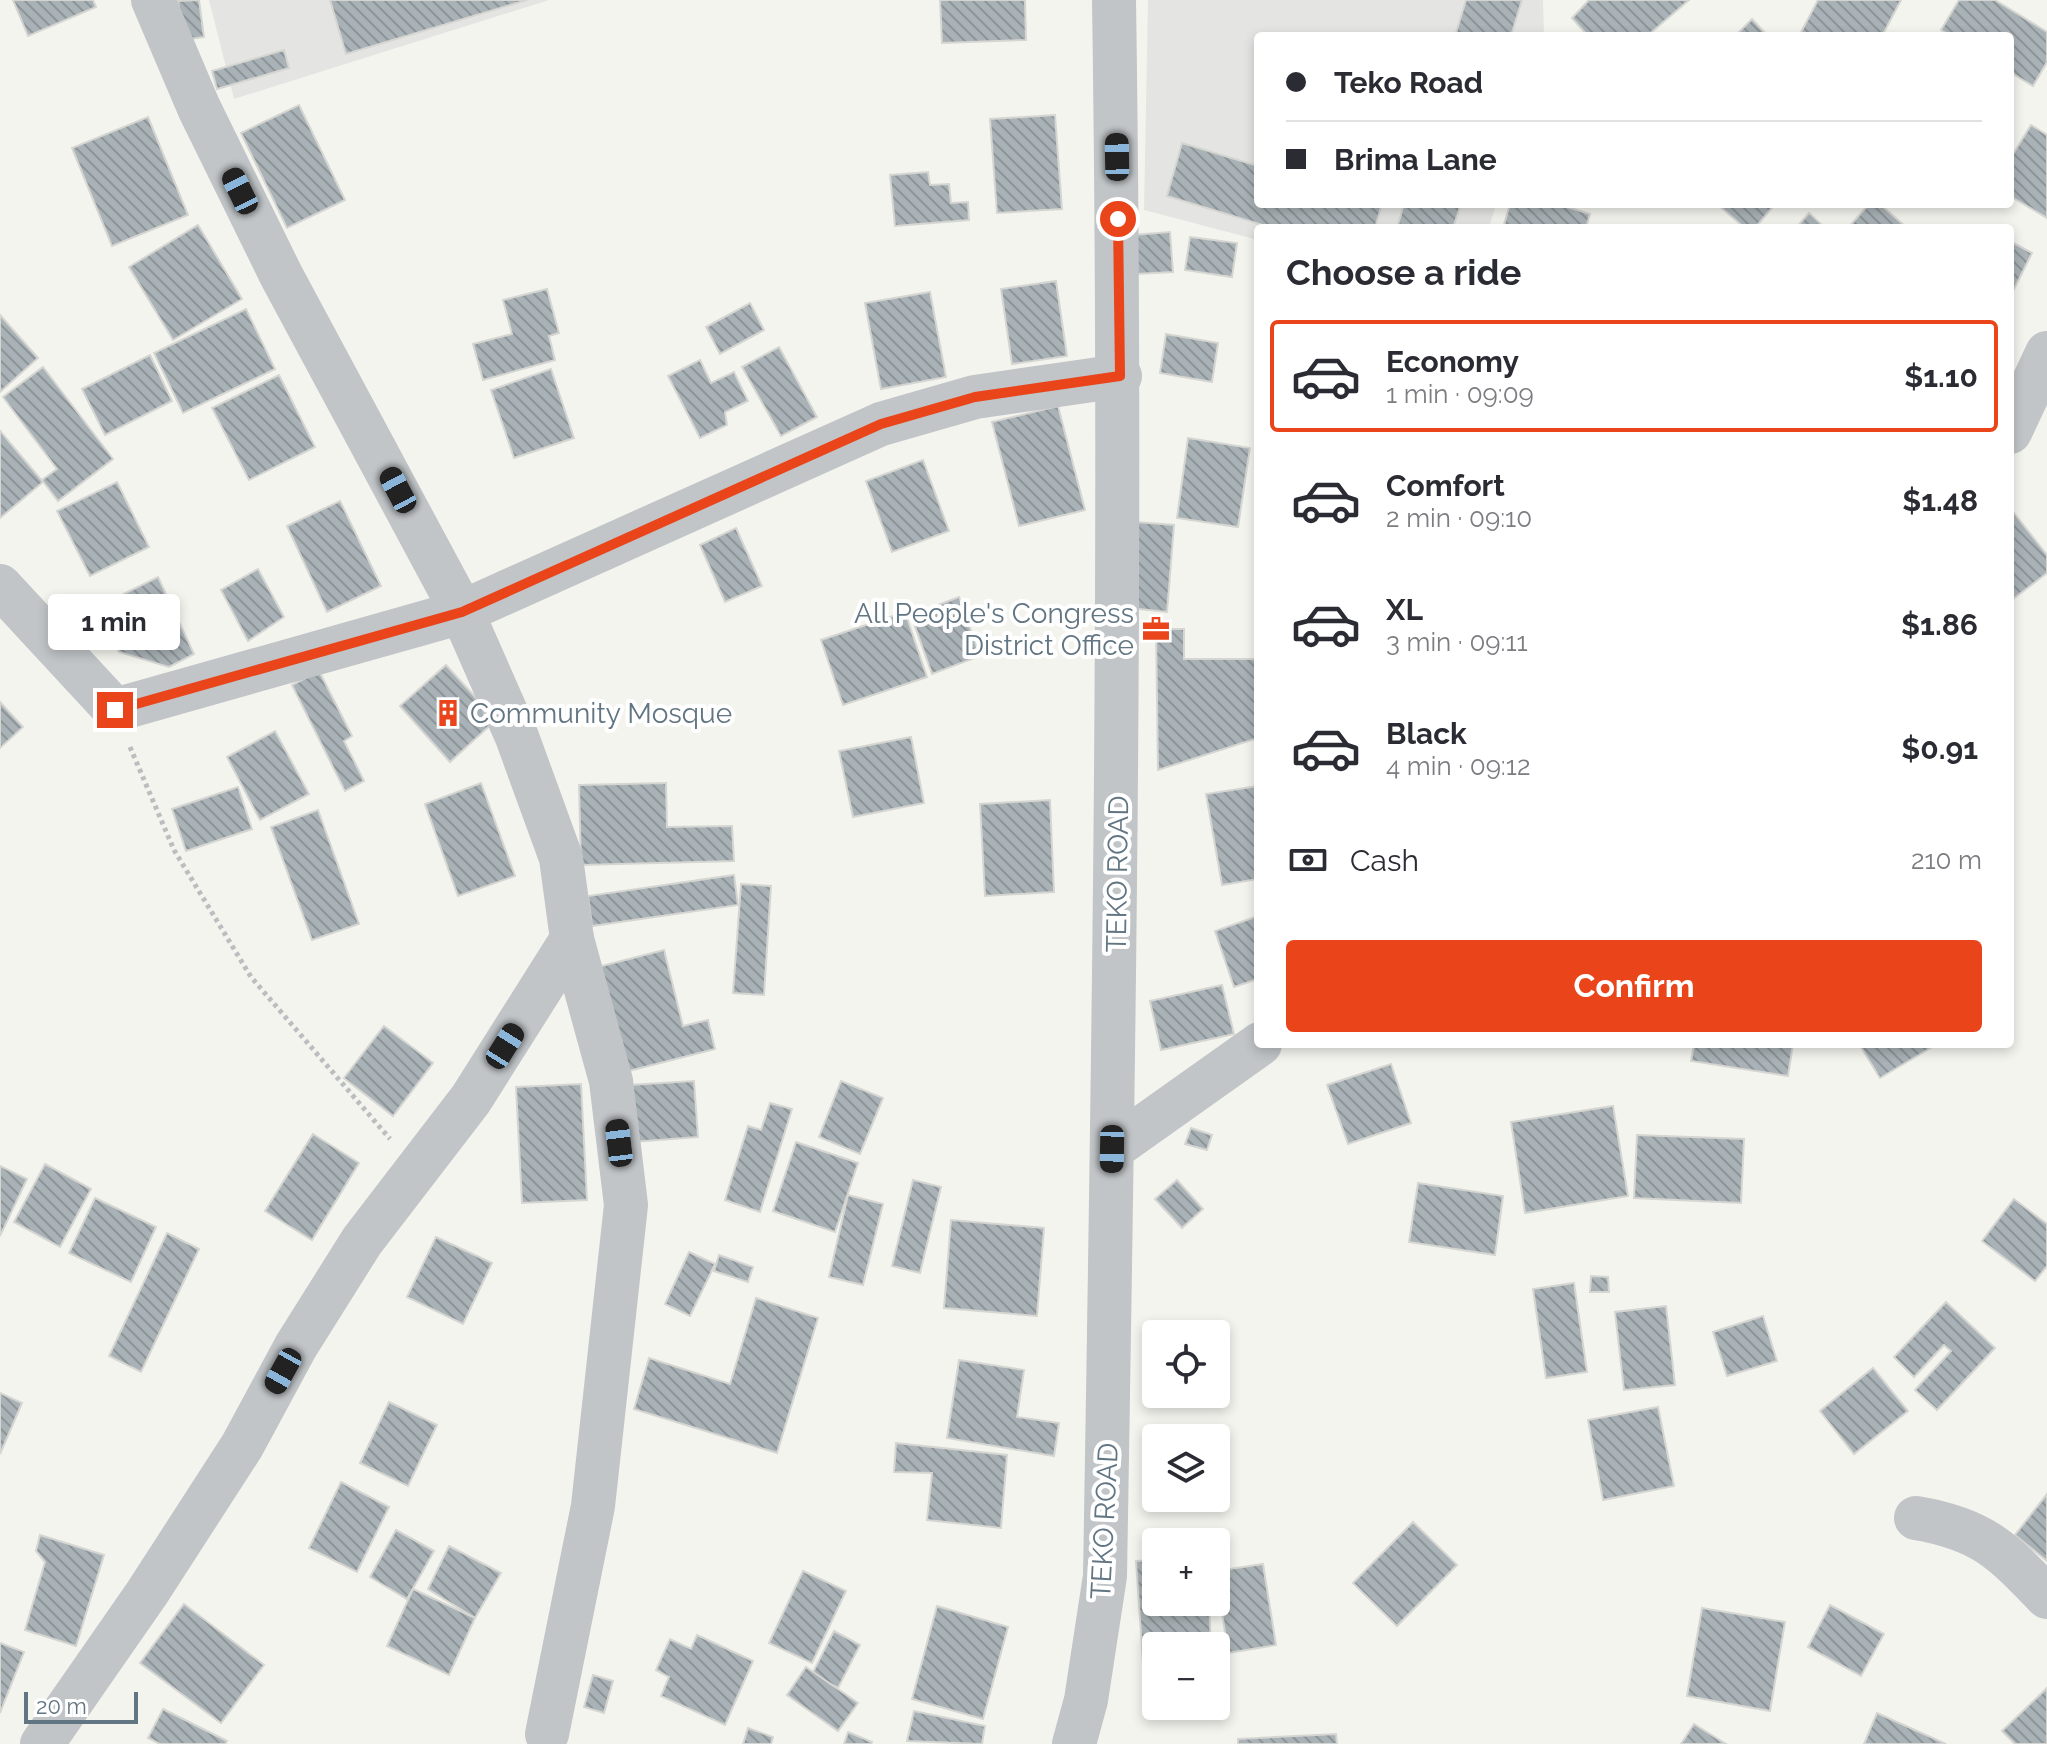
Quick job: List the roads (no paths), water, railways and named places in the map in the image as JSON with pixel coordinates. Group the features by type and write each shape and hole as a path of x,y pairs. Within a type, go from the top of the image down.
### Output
{"street":[{"path":"153,0 199,108 281,275 462,612 517,737 561,858 572,939 611,1081 626,1205 593,1506 547,1734"},
{"name":"TEKO ROAD","path":"1074,1744 1086,1700 1105,1576 1120,376 1114,0"},
{"path":"2014,423 2047,353"},
{"path":"0,586 115,710 462,612 881,424 975,397 1120,376"},
{"path":"42,1744 147,1593 242,1446 296,1346 362,1241 471,1099 572,939"},
{"path":"1112,1149 1254,1048"},
{"path":"1916,1518 1956,1525 1994,1544 2047,1597"}],"place":[{"name":"All People's Congress District Office","path":"1156,629"},
{"name":"Community Mosque","path":"448,713"}]}
